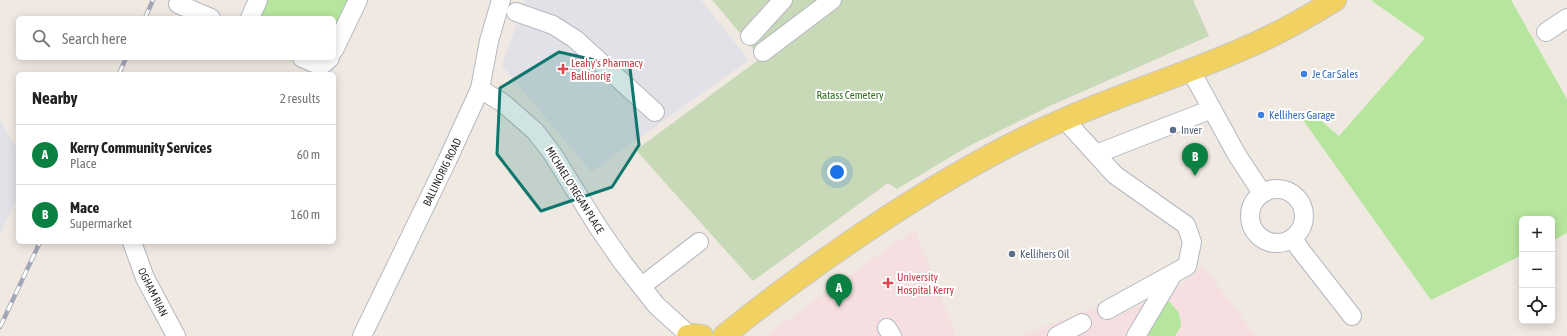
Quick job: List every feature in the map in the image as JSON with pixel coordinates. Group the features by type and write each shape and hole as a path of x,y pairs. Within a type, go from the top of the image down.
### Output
{"main road":[{"path":"704,336 762,305 846,245 937,185 1006,146 1064,119 1245,48 1283,30 1335,0"}],"street":[{"path":"251,16 258,0"},
{"path":"336,46 358,0"},
{"path":"750,36 783,0"},
{"path":"763,52 832,0"},
{"path":"178,4 206,16"},
{"path":"510,5 575,38 656,112"},
{"name":"BALLINORIG ROAD","path":"362,336 480,89 489,42 510,5"},
{"path":"1546,32 1567,18"},
{"path":"307,60 321,66 328,60"},
{"path":"1190,69 1237,155 1262,193"},
{"name":"MICHAEL O'REGAN PLACE","path":"480,89 503,103 536,130 598,227 656,304 704,336"},
{"path":"1096,154 1212,109"},
{"path":"1064,119 1115,175 1186,225 1192,242 1187,266 1107,310"},
{"path":"1271,189 1280,189 1289,192 1296,197 1302,209 1303,223 1299,231 1292,238 1285,242 1272,242 1260,238 1254,231 1250,223 1249,215 1251,206 1262,193 1271,189"},
{"path":"1292,238 1352,316"},
{"path":"642,286 699,242"},
{"name":"OGHAM RIAN","path":"136,244 145,278 176,336"},
{"path":"1136,336 1173,274"},
{"path":"1057,336 1082,323"}],"highlighted area":[{"path":"559,52 630,68 639,145 612,187 541,211 497,154 500,88"}],"shaded area":[{"path":"525,0 701,0 749,60 591,172 502,66"},
{"path":"0,120 16,148 16,201 0,234"},
{"name":"University Hospital Kerry","path":"915,229 956,336 765,336"},
{"path":"1203,266 1256,336 1019,336 1111,302 1121,314 1180,285"}],"green space":[{"path":"266,0 349,0 336,27 336,16 258,16"},
{"name":"Ratass Cemetery","path":"712,0 1193,0 1209,36 1052,105 967,147 897,189 888,183 753,281 636,150 761,58"},
{"path":"1511,0 1567,99 1567,233 1555,239 1555,216 1519,216 1519,256 1431,300 1303,120 1312,113 1339,136 1425,38 1372,1"},
{"path":"1168,300 1179,313 1181,326 1175,336 1145,336"}],"railway":[{"path":"146,16 153,0"},
{"path":"120,72 125,60"},
{"path":"0,327 39,244"}],"place":[{"name":"Leahy's Pharmacy Ballinorig","path":"563,69"},
{"name":"Je Car Sales","path":"1304,74"},
{"name":"Kellihers Garage","path":"1261,115"},
{"name":"Inver","path":"1173,130"},
{"name":"Mace","path":"1195,176"},
{"name":"Kellihers Oil","path":"1012,254"},
{"name":"University Hospital Kerry","path":"888,283"},
{"name":"Kerry Community Services","path":"839,307"}]}
